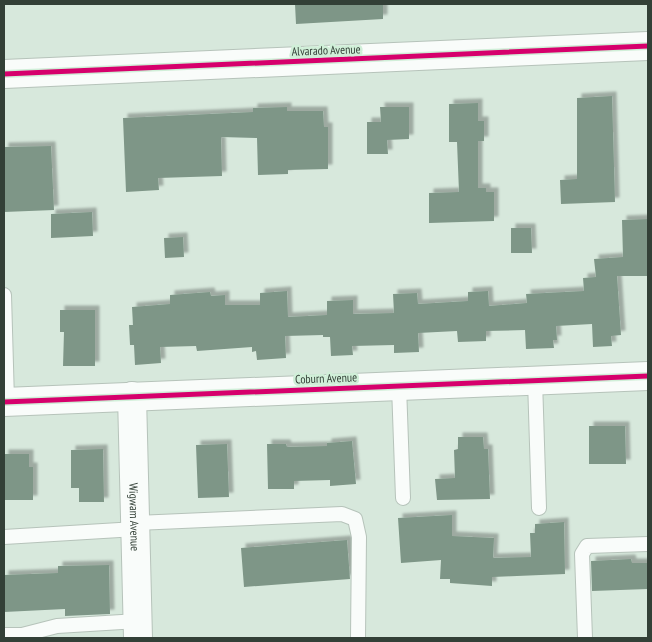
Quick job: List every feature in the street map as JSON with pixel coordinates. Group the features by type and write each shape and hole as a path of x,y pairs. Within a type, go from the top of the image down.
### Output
{"street":[{"name":"Alvarado Avenue","path":"4,74 648,46"},
{"name":"Coburn Avenue","path":"6,402 648,376"},
{"name":"Wigwam Avenue","path":"132,396 138,630"}],"lane":[{"path":"4,295 6,402"},
{"path":"535,380 539,508"},
{"path":"398,386 403,498"},
{"path":"4,537 136,526 342,514 355,519 359,537 358,638"},
{"path":"584,638 582,554 587,546 648,544"},
{"path":"4,635 22,635 57,626 138,630"}],"building":[{"path":"295,4 383,4 383,19 296,24"},
{"path":"612,96 615,202 561,204 560,180 577,179 577,98"},
{"path":"478,103 478,121 484,121 484,141 478,141 478,188 486,188 486,192 494,192 494,221 429,223 429,193 459,192 457,142 449,142 449,104"},
{"path":"287,107 287,111 323,111 324,127 328,127 328,169 288,170 288,174 258,175 257,138 221,137 222,176 158,178 159,190 126,192 123,118 253,112 253,108"},
{"path":"380,107 409,107 409,139 387,140 388,154 367,154 367,122 381,122"},
{"path":"51,146 54,210 4,212 4,147"},
{"path":"92,212 93,236 51,238 51,214"},
{"path":"648,219 648,276 617,276 621,335 611,336 612,346 593,347 592,324 556,326 557,340 553,340 554,348 526,349 525,330 486,331 486,341 458,342 457,331 418,333 419,352 394,353 394,345 352,346 353,355 331,356 330,337 323,337 323,335 285,336 286,358 257,360 256,351 252,352 252,347 197,351 196,346 160,347 161,363 135,365 134,345 130,345 129,325 133,325 132,307 170,304 170,295 210,292 211,296 225,295 225,305 260,305 260,293 287,291 288,317 327,315 327,301 353,300 353,314 394,313 393,294 417,293 418,304 468,301 468,292 488,291 489,306 527,303 526,294 584,291 583,278 596,277 594,259 623,257 622,220"},
{"path":"511,228 531,228 532,253 511,253"},
{"path":"183,237 184,257 165,258 164,238"},
{"path":"60,310 95,310 95,366 63,366 64,332 60,332"},
{"path":"589,426 625,426 626,464 589,464"},
{"path":"458,437 483,437 484,449 488,449 490,499 437,500 435,479 455,478 454,450 458,449"},
{"path":"352,441 356,484 330,486 330,480 294,481 294,489 268,489 267,444 286,444 287,447 327,446 327,443"},
{"path":"227,444 229,497 198,498 196,445"},
{"path":"103,449 104,502 79,502 79,488 71,488 71,450"},
{"path":"4,454 29,454 29,467 33,467 33,500 4,500"},
{"path":"452,515 452,536 494,538 493,558 531,557 530,533 535,533 535,524 564,522 565,574 492,577 492,586 450,583 450,579 440,579 441,560 401,563 398,518"},
{"path":"347,540 350,579 244,587 241,548"},
{"path":"631,559 632,563 648,563 648,589 592,591 591,561"},
{"path":"109,565 110,614 65,616 65,609 4,612 4,575 58,573 58,566"}],"cycle path":[{"path":"4,74 648,46"},
{"path":"4,402 648,376"}]}
